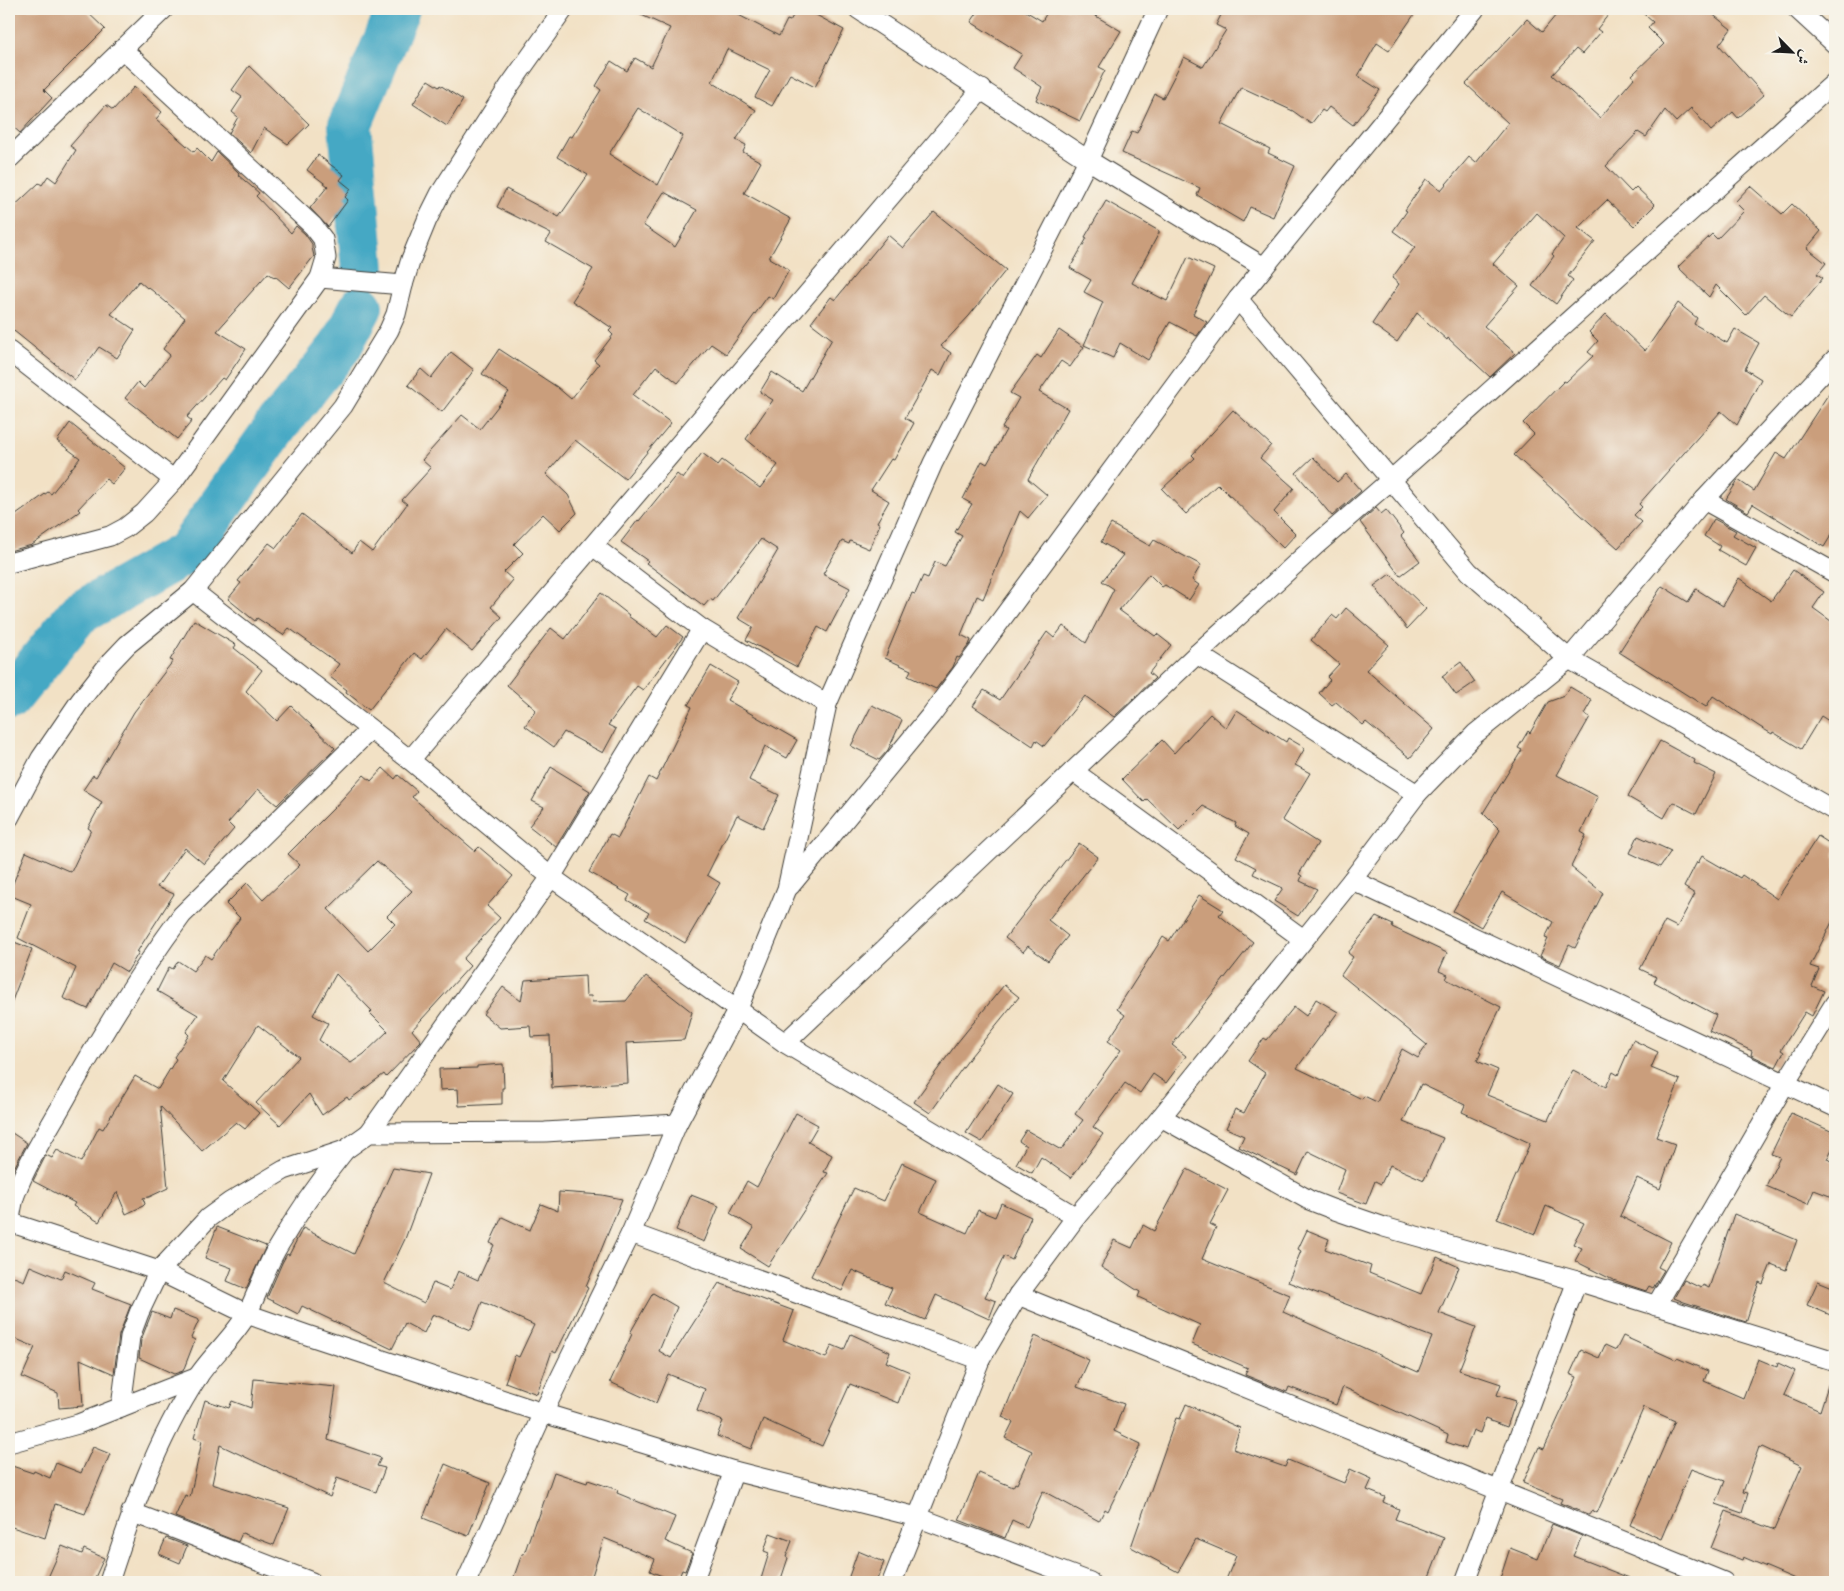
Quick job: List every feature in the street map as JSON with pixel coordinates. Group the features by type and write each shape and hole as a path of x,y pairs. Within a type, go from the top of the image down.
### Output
{"street":[{"path":"9,159 164,9"},
{"path":"9,818 41,758 80,701 108,665 127,645 193,591 343,406 389,330 396,314 403,285 426,220 440,194 510,85 564,9"},
{"path":"858,9 1088,160 1264,267"},
{"path":"466,1582 543,1412 630,1233 677,1124 737,1010 787,889 827,704 933,463 1088,160 1158,9"},
{"path":"787,889 931,715 1238,299 1476,9"},
{"path":"1798,9 1835,44"},
{"path":"9,563 110,536 125,528 144,513 174,480 320,278 326,258 323,239 312,226 122,49"},
{"path":"785,1043 1197,654 1316,545 1835,82"},
{"path":"410,760 982,89"},
{"path":"320,278 403,285"},
{"path":"1238,299 1469,572 1569,659 1835,811"},
{"path":"9,351 174,480"},
{"path":"892,1582 980,1360 1018,1295 1076,1218 1161,1117 1352,880 1417,794 1475,734 1569,659 1704,500 1835,359"},
{"path":"1704,500 1835,573"},
{"path":"593,546 702,629 827,704"},
{"path":"193,591 410,760 551,877 737,1010 785,1043 1076,1218"},
{"path":"121,1407 130,1337 158,1271 208,1218 230,1202 284,1170 344,1150 369,1133 429,1046 551,877 702,629"},
{"path":"1197,654 1417,794"},
{"path":"370,730 177,921 141,971 114,1014 12,1193 9,1223 158,1271 247,1314 543,1412 734,1471 917,1517 1090,1582"},
{"path":"1073,771 1303,939"},
{"path":"1352,880 1786,1082 1835,1107"},
{"path":"1656,1306 1786,1082 1835,1003"},
{"path":"1161,1117 1309,1200 1332,1209 1384,1226 1577,1281 1835,1361"},
{"path":"369,1133 545,1132 677,1124"},
{"path":"109,1582 131,1512 157,1449 198,1377 247,1314 276,1250 323,1177 344,1150"},
{"path":"630,1233 980,1360"},
{"path":"1465,1582 1577,1281"},
{"path":"1018,1295 1724,1582"},
{"path":"9,1443 78,1424 198,1377"},
{"path":"693,1582 734,1471"},
{"path":"131,1512 312,1582"}],"building":[{"path":"9,9 84,9 105,29 44,90 52,98 20,133 9,123"},
{"path":"628,9 727,9 779,36 787,20 790,21 797,9 805,9 844,30 815,87 790,74 772,106 755,97 770,70 727,49 712,82 756,110 736,140 746,145 743,152 761,162 744,193 791,219 769,258 789,270 773,299 768,296 726,354 711,344 678,383 656,366 633,395 671,423 625,479 575,440 546,474 568,495 577,513 560,530 543,514 514,544 523,553 504,572 513,580 491,607 502,617 472,651 446,629 422,659 414,653 369,710 330,677 339,664 289,628 283,635 257,618 255,621 228,599 241,583 238,581 269,543 276,548 302,514 352,553 359,542 372,552 407,504 402,500 431,468 422,460 462,415 480,429 509,392 482,374 499,349 557,387 571,399 599,364 594,360 613,335 609,331 612,328 572,301 593,269 546,242 551,234 497,207 506,189 559,217 588,175 557,157 569,136 572,137 601,90 596,86 611,61 627,71 635,58 651,67 670,28","holes":["638,108 683,136 658,185 609,154","664,192 697,210 675,247 643,225"]},
{"path":"980,9 1022,9 1042,21 1049,9 1097,9 1094,15 1121,31 1099,67 1105,70 1080,121 1036,100 1042,87 1013,68 1022,54 971,22"},
{"path":"1224,9 1418,9 1389,51 1377,43 1358,76 1380,90 1353,125 1329,107 1325,112 1322,110 1311,124 1293,111 1241,87 1221,124 1270,149 1268,153 1295,166 1273,217 1250,207 1243,222 1197,195 1200,188 1122,153 1132,131 1137,133 1155,94 1163,98 1184,57 1203,67 1226,30 1216,25"},
{"path":"1561,9 1613,9 1597,29 1601,32 1582,54 1576,49 1552,75 1600,118 1634,78 1632,75 1664,44 1648,28 1653,22 1638,9 1706,9 1731,29 1719,45 1764,95 1738,118 1733,112 1711,131 1691,108 1676,122 1665,110 1646,137 1638,132 1606,166 1631,192 1636,187 1655,205 1634,226 1607,200 1578,228 1595,241 1568,276 1573,280 1556,304 1532,286 1554,256 1552,254 1564,238 1537,213 1493,264 1519,286 1484,326 1515,353 1490,377 1448,338 1447,340 1417,313 1397,342 1372,324 1399,284 1392,278 1415,247 1393,231 1407,211 1405,210 1426,179 1441,190 1469,157 1476,163 1508,123 1466,84 1527,19 1542,32"},
{"path":"249,66 309,124 288,144 264,128 251,153 229,133 238,117 232,112 242,97 232,90"},
{"path":"428,80 439,87 440,85 463,100 447,126 413,104"},
{"path":"134,87 162,112 156,119 194,152 197,148 211,162 217,152 239,173 238,175 259,193 256,196 291,233 296,226 305,234 312,244 314,256 289,288 275,276 268,273 217,331 246,349 225,380 222,378 187,417 192,421 177,439 125,398 138,382 144,388 170,355 163,349 185,318 139,281 111,314 135,330 117,358 99,347 75,380 9,327 9,211 39,183 42,185 48,176 56,182 76,150 70,146 106,105 113,110"},
{"path":"318,155 344,175 340,180 351,189 345,197 348,200 328,227 310,208 328,186 307,170"},
{"path":"1750,186 1782,214 1792,204 1821,231 1807,248 1826,263 1817,274 1823,278 1791,317 1764,295 1746,315 1716,285 1709,297 1678,267 1712,234 1717,239 1744,211 1735,202"},
{"path":"1106,201 1159,231 1132,283 1167,301 1188,257 1214,269 1193,314 1207,322 1197,336 1170,322 1148,360 1120,343 1113,358 1084,345 1103,302 1084,292 1091,280 1070,268"},
{"path":"934,212 1006,270 969,316 941,346 951,353 940,375 932,370 905,418 914,423 894,460 891,459 871,490 889,501 877,522 880,524 869,549 850,541 849,544 842,541 823,574 850,588 827,632 818,627 797,667 746,640 753,627 738,618 778,550 761,539 713,601 710,599 704,606 621,542 677,474 683,479 702,453 718,465 722,460 760,488 778,465 746,439 773,400 760,392 772,372 802,391 832,339 811,323 831,297 835,300 888,235 903,248"},
{"path":"1678,303 1697,318 1694,324 1727,343 1735,329 1759,343 1745,369 1761,379 1737,425 1721,411 1639,504 1642,507 1634,515 1642,522 1618,548 1514,455 1534,434 1523,423 1564,381 1566,382 1593,356 1588,352 1598,341 1589,332 1606,314 1645,351"},
{"path":"1059,330 1084,347 1070,367 1061,361 1039,392 1068,409 1028,479 1047,495 1028,518 1020,511 983,599 977,596 961,635 971,640 969,645 959,658 957,657 953,667 936,689 908,676 911,670 885,658 912,593 915,594 923,576 928,578 935,562 945,566 962,536 955,532 972,504 963,499 982,461 987,464 1006,430 1002,428 1019,398 1010,393 1037,355 1041,358"},
{"path":"451,352 474,370 442,412 408,385 421,369 431,378"},
{"path":"1835,384 1835,529 1824,547 1753,504 1748,512 1726,499 1738,480 1754,491 1776,453 1786,459"},
{"path":"1233,410 1271,445 1260,458 1294,488 1274,512 1296,534 1283,548 1218,484 1186,514 1162,489 1195,458 1192,455"},
{"path":"70,423 125,468 112,484 106,479 78,509 80,511 32,545 9,551 9,520 48,492 51,494 80,458 57,441"},
{"path":"1313,457 1337,482 1346,474 1361,491 1332,516 1296,473"},
{"path":"1376,508 1381,514 1386,510 1404,533 1401,536 1420,561 1400,576 1360,522"},
{"path":"1714,519 1736,531 1733,535 1756,548 1746,566 1718,550 1720,546 1704,536"},
{"path":"1111,524 1150,546 1154,540 1201,565 1192,580 1199,585 1189,600 1165,585 1162,587 1149,574 1119,610 1171,645 1149,673 1155,678 1114,717 1085,696 1044,746 1036,740 1033,746 973,706 984,690 1000,700 1047,632 1054,638 1063,626 1086,643 1114,589 1102,581 1123,555 1101,542"},
{"path":"1793,570 1824,592 1813,608 1835,624 1835,725 1821,716 1801,749 1773,732 1772,734 1760,727 1713,696 1706,707 1619,652 1662,586 1688,602 1696,589 1723,606 1739,578 1771,601"},
{"path":"1390,574 1426,609 1407,629 1374,586"},
{"path":"601,593 657,637 667,625 683,637 643,690 637,686 608,725 616,729 603,753 564,732 554,747 525,726 536,710 507,685 551,628 565,639"},
{"path":"1346,608 1389,645 1366,670 1434,729 1410,758 1366,722 1363,725 1336,702 1332,705 1319,693 1330,680 1327,677 1339,664 1311,640 1332,615 1337,619"},
{"path":"194,620 236,645 234,648 262,670 246,691 277,721 291,706 335,748 277,805 258,789 228,823 234,829 204,864 185,848 157,887 174,894 137,952 139,952 127,972 112,963 88,1009 63,998 76,968 18,938 31,904 9,895 9,893 26,852 71,872 91,830 88,828 102,802 83,790 93,775 96,777 134,712 173,661 170,660"},
{"path":"1461,662 1475,682 1456,695 1442,676"},
{"path":"711,666 738,682 727,700 797,740 787,758 765,746 749,780 779,795 763,828 737,815 707,875 720,883 685,943 645,919 649,913 627,900 630,895 589,872 610,834 618,838 649,777 656,781 692,707 688,705"},
{"path":"1570,687 1592,700 1584,714 1590,717 1557,775 1598,797 1581,832 1586,835 1571,867 1603,893 1575,948 1569,945 1560,965 1540,956 1548,939 1545,938 1553,922 1502,892 1481,927 1453,911 1500,830 1483,813 1522,750 1518,748 1528,731 1530,733 1548,702 1564,696"},
{"path":"872,705 902,720 888,750 879,760 851,746"},
{"path":"1237,710 1286,742 1288,738 1305,748 1295,765 1310,773 1282,820 1318,843 1299,874 1302,876 1300,881 1317,889 1298,916 1274,901 1283,888 1253,874 1256,868 1236,857 1249,834 1235,826 1236,823 1203,806 1179,830 1147,799 1144,802 1122,779 1162,740 1174,753 1210,714 1226,728"},
{"path":"1660,741 1695,760 1694,763 1716,774 1696,814 1673,802 1664,818 1628,797"},
{"path":"551,767 590,791 556,847 529,826 544,807 532,801"},
{"path":"383,768 395,779 398,775 417,791 412,797 475,851 479,847 513,876 487,906 500,918 463,959 470,966 412,1030 421,1041 386,1077 384,1074 349,1100 347,1097 322,1115 309,1094 280,1125 256,1103 299,1057 258,1025 223,1081 259,1113 245,1129 236,1122 202,1151 160,1106 168,1188 143,1198 145,1204 143,1206 126,1214 117,1192 99,1222 73,1206 75,1203 33,1181 46,1155 52,1158 57,1150 81,1162 99,1127 103,1129 135,1076 158,1089 176,1059 174,1057 189,1035 186,1032 198,1015 157,991 169,967 173,969 178,961 193,971 205,955 211,959 240,918 226,904 247,883 263,900 300,865 288,854 364,775 371,781","holes":["377,861 412,891 387,916 395,924 368,951 328,909","336,974 372,1011 370,1013 388,1031 364,1054 351,1063 319,1040 328,1023 313,1015"]},
{"path":"1638,836 1671,851 1660,867 1630,853"},
{"path":"1818,836 1835,847 1835,916 1810,966 1819,969 1812,986 1824,991 1812,1016 1805,1012 1781,1050 1784,1052 1776,1067 1751,1055 1752,1051 1709,1031 1716,1015 1654,982 1657,977 1640,969 1665,921 1677,927 1695,894 1684,887 1702,856 1740,878 1742,875 1777,899"},
{"path":"1079,843 1098,857 1048,920 1068,936 1048,961 1028,946 1023,952 1005,938"},
{"path":"1199,895 1223,910 1219,915 1253,942 1172,1045 1186,1056 1166,1083 1153,1074 1140,1093 1125,1083 1093,1127 1103,1134 1071,1178 1041,1157 1032,1173 1016,1164 1026,1146 1019,1141 1026,1130 1061,1150 1083,1120 1075,1114 1121,1050 1108,1041 1125,1015 1117,1009 1163,937 1169,941"},
{"path":"1376,917 1393,925 1392,927 1447,953 1439,971 1448,975 1446,979 1501,1007 1479,1052 1481,1053 1477,1061 1498,1070 1487,1095 1548,1120 1573,1070 1606,1087 1613,1072 1618,1075 1633,1040 1658,1052 1651,1068 1680,1080 1656,1137 1675,1144 1660,1189 1637,1178 1620,1216 1671,1242 1658,1267 1664,1270 1653,1288 1649,1286 1646,1291 1613,1280 1575,1261 1582,1248 1573,1244 1584,1223 1546,1206 1535,1234 1497,1219 1530,1143 1462,1112 1465,1105 1421,1084 1403,1122 1443,1138 1424,1180 1390,1165 1381,1184 1375,1181 1366,1204 1336,1193 1345,1169 1308,1151 1297,1175 1239,1147 1244,1136 1226,1128 1235,1109 1244,1113 1265,1073 1248,1061 1264,1038 1267,1040 1294,1007 1306,1016 1316,999 1338,1012 1297,1068 1362,1099 1364,1096 1377,1102 1402,1049 1418,1058 1427,1045 1341,975 1353,957 1348,953"},
{"path":"9,940 32,949 10,1006 9,1006"},
{"path":"585,976 586,996 591,996 592,1002 626,1001 646,976 692,1012 684,1040 626,1043 628,1083 552,1088 550,1036 531,1037 530,1026 500,1028 483,1014 503,987 521,1001 525,980"},
{"path":"1004,985 1019,997 971,1056 930,1113 914,1102 957,1043"},
{"path":"503,1064 504,1088 502,1088 502,1104 459,1106 458,1089 440,1090 439,1069 477,1068 477,1066"},
{"path":"998,1084 1013,1094 982,1142 966,1133"},
{"path":"796,1113 818,1125 808,1142 832,1155 824,1172 828,1173 768,1266 741,1249 754,1228 730,1213 747,1181 757,1187"},
{"path":"1791,1113 1835,1133 1835,1143 1827,1159 1835,1162 1835,1198 1814,1190 1808,1204 1766,1186 1780,1157 1771,1154"},
{"path":"9,1131 27,1143 13,1170 9,1168"},
{"path":"902,1163 936,1179 920,1212 967,1233 978,1210 995,1217 1001,1203 1031,1217 1012,1260 1004,1256 985,1297 996,1301 989,1319 936,1295 925,1320 885,1303 892,1288 852,1270 842,1291 811,1276 854,1188 884,1201"},
{"path":"393,1168 429,1174 405,1239 384,1283 424,1303 433,1283 450,1290 458,1271 478,1280 494,1245 490,1243 502,1217 530,1230 541,1204 558,1211 559,1192 602,1195 622,1199 586,1287 588,1288 556,1353 552,1351 537,1394 505,1382 515,1355 519,1357 534,1325 482,1302 471,1330 433,1314 424,1333 405,1323 392,1349 302,1306 298,1314 267,1298 282,1263 287,1254 289,1255 303,1228 354,1254"},
{"path":"1187,1169 1228,1190 1210,1224 1216,1227 1202,1259 1290,1295 1283,1312 1418,1372 1432,1337 1288,1282 1301,1251 1298,1249 1307,1230 1329,1239 1325,1249 1371,1266 1369,1273 1421,1294 1437,1257 1459,1267 1439,1313 1476,1327 1459,1370 1501,1384 1497,1395 1516,1401 1507,1427 1485,1419 1480,1433 1473,1430 1466,1449 1446,1442 1448,1435 1343,1387 1336,1405 1289,1387 1287,1392 1245,1375 1248,1368 1192,1344 1200,1325 1138,1297 1140,1292 1101,1267 1114,1240 1132,1248 1143,1225 1154,1231"},
{"path":"691,1195 719,1206 704,1242 676,1230"},
{"path":"1734,1214 1797,1240 1786,1270 1771,1264 1763,1284 1759,1282 1746,1322 1674,1298 1684,1280 1701,1288 1703,1285 1709,1288"},
{"path":"217,1227 266,1246 246,1289 227,1281 232,1268 205,1258"},
{"path":"30,1266 61,1279 65,1270 95,1283 92,1289 131,1304 119,1335 114,1374 80,1359 83,1406 59,1408 58,1393 22,1377 35,1347 9,1336 9,1275 24,1281"},
{"path":"1818,1281 1835,1288 1835,1317 1807,1305"},
{"path":"719,1283 794,1311 783,1340 826,1358 832,1345 844,1350 851,1334 890,1352 886,1362 910,1372 898,1403 850,1384 822,1446 763,1419 751,1449 717,1436 723,1421 697,1411 705,1389 668,1374 656,1403 610,1382 632,1334 630,1333 653,1293 677,1307 659,1351 671,1358"},
{"path":"173,1310 199,1320 191,1338 195,1340 183,1371 174,1374 139,1358 141,1340 152,1312 170,1319"},
{"path":"1035,1336 1089,1360 1077,1387 1124,1404 1114,1431 1141,1444 1108,1511 1105,1509 1099,1521 1043,1491 1027,1527 1012,1520 1005,1538 959,1520 979,1473 1013,1487 1015,1483 1017,1484 1032,1451 1005,1438 1013,1422 1002,1417"},
{"path":"1623,1336 1676,1360 1677,1358 1708,1371 1704,1381 1743,1398 1758,1359 1777,1367 1778,1363 1795,1371 1784,1395 1820,1411 1831,1376 1835,1377 1835,1582 1802,1582 1743,1557 1742,1560 1711,1548 1726,1511 1774,1530 1802,1466 1762,1447 1759,1447 1743,1492 1748,1493 1742,1513 1716,1504 1725,1481 1691,1469 1661,1539 1630,1525 1675,1421 1644,1407 1597,1513 1592,1510 1590,1515 1560,1503 1562,1499 1523,1483 1539,1447 1544,1449 1577,1377 1570,1374 1581,1350 1599,1358 1605,1345 1616,1350"},
{"path":"254,1379 336,1387 328,1440 381,1458 377,1466 385,1468 376,1492 337,1478 330,1497 220,1445 212,1484 289,1508 274,1545 242,1533 238,1542 175,1517 185,1495 190,1497 202,1441 194,1438 205,1400 229,1408 232,1401 251,1408"},
{"path":"1186,1404 1240,1428 1233,1449 1285,1467 1288,1460 1344,1483 1350,1469 1372,1479 1367,1490 1385,1497 1383,1502 1399,1509 1395,1519 1444,1538 1427,1582 1225,1582 1236,1556 1196,1539 1178,1572 1131,1547 1176,1418 1180,1419"},
{"path":"93,1447 110,1454 85,1514 55,1504 45,1538 9,1526 9,1465 33,1473 34,1471 50,1478 56,1463 81,1473"},
{"path":"445,1464 490,1483 468,1536 423,1518"},
{"path":"554,1472 587,1483 588,1480 618,1490 617,1493 675,1517 665,1541 692,1553 685,1571 682,1570 677,1582 650,1571 655,1559 604,1538 590,1582 512,1582 536,1519 538,1519"},
{"path":"1552,1524 1582,1536 1573,1556 1637,1582 1499,1582 1510,1548 1538,1559"},
{"path":"770,1533 792,1541 780,1582 761,1579 769,1553 764,1551"},
{"path":"166,1538 187,1546 180,1563 159,1554"},
{"path":"62,1546 82,1554 84,1549 104,1558 93,1582 46,1582"},
{"path":"858,1551 884,1562 876,1582 847,1582"}],"waterway":[{"path":"363,269 350,125 398,9"},
{"path":"9,699 78,614 187,552 278,424 340,347 361,307"}]}
